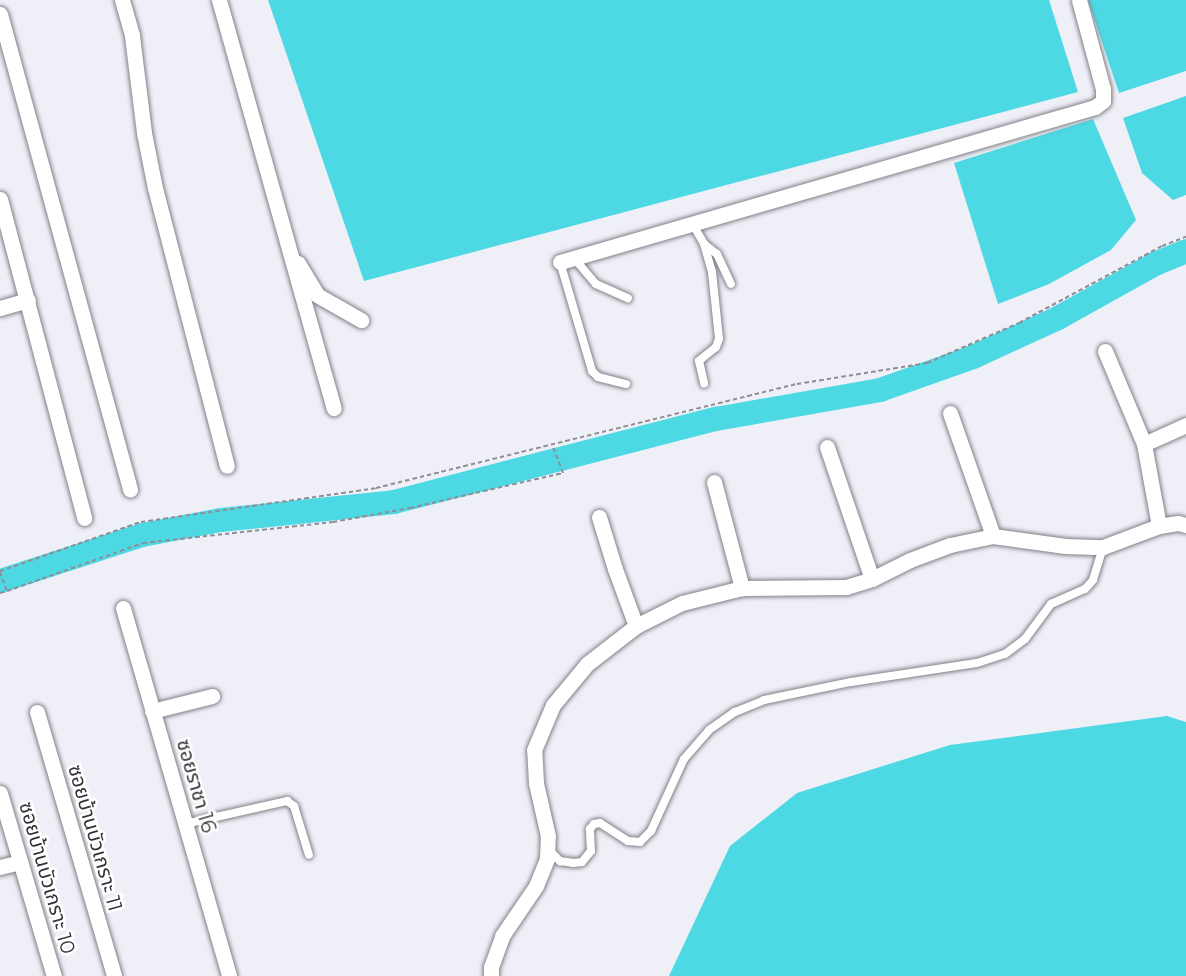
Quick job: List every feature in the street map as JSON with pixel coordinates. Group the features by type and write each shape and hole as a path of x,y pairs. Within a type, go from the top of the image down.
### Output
{"street":[{"path":"122,0 132,36 144,133 155,188 227,466"},
{"path":"219,0 334,408"},
{"path":"567,260 1095,106 1102,101 1103,89 1079,0"},
{"path":"0,14 130,490"},
{"path":"0,199 84,518"},
{"path":"289,248 317,295 361,320"},
{"path":"0,308 28,300"},
{"path":"1105,351 1144,444 1159,526"},
{"path":"950,413 993,536"},
{"path":"1144,444 1186,425"},
{"path":"827,447 872,579"},
{"path":"714,482 742,588"},
{"path":"599,517 636,626"},
{"path":"491,976 491,966 502,936 536,886 549,850 536,783 534,750 553,705 587,664 636,626 682,603 742,588 846,587 872,579 910,560 940,549 993,536 1065,546 1103,547 1159,526 1178,523 1186,525"},
{"name":"ซอยราชา 16","path":"123,608 229,976"},
{"path":"152,711 212,696"},
{"name":"ซอยบ้านบัวเกราะ 11","path":"37,712 114,976"},
{"name":"ซอยบ้านบัวเกราะ 10","path":"0,793 54,976"},
{"path":"0,867 20,862"}],"lane":[{"path":"692,223 704,244 712,272 719,339 716,347 699,362 704,383"},
{"path":"704,244 717,254 731,284"},
{"path":"567,260 596,284 628,298"},
{"path":"567,260 592,371 598,377 626,384"},
{"path":"549,850 560,861 582,862 591,851 590,829 594,824 600,823 628,841 640,842 651,831 684,759 709,730 735,712 764,700 851,682 977,663 1005,654 1025,639 1051,604 1084,589 1093,579 1103,547"},
{"path":"185,824 287,801 294,806 309,855"}],"path":[{"path":"7,591 0,571 141,522 376,488 797,384 927,363 1020,323 1162,246 1186,237"},
{"path":"0,593 143,543 344,520 410,508 563,473 552,444"}],"water":[{"path":"268,0 1049,0 1078,92 364,281"},
{"path":"1088,0 1186,0 1186,71 1119,93"},
{"path":"1186,96 1186,195 1173,200 1142,173 1123,118"},
{"path":"1093,119 1136,220 1111,250 1049,284 998,304 954,163"},
{"path":"1167,716 1186,722 1186,976 669,976 730,846 797,793 950,745"}],"waterway":[{"path":"0,581 142,535 221,520 394,502 716,419 880,390 973,357 1058,318 1157,263 1186,251"}]}
